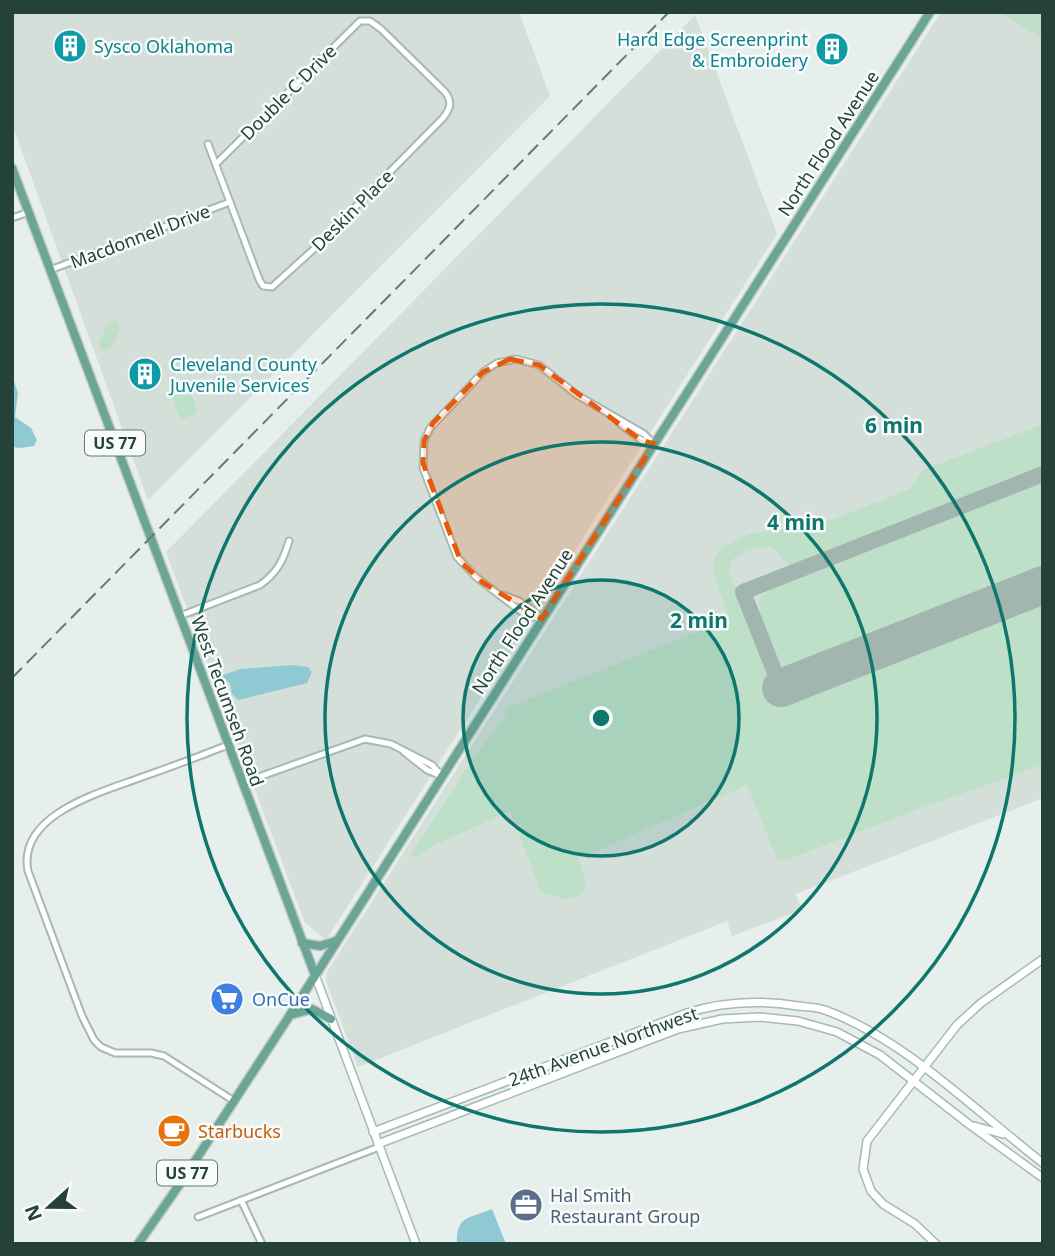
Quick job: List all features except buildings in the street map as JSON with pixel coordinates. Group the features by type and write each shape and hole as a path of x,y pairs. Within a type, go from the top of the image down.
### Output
{"main road":[{"name":"North Flood Avenue","path":"138,1244 337,941 930,12"},
{"name":"West Tecumseh Road","path":"12,168 416,1244"},
{"path":"302,943 320,946 337,941"},
{"path":"936,1244 915,1224 876,1197 867,1184 863,1168 864,1150 871,1133 957,1025 981,1003 1043,960"},
{"name":"24th Avenue Northwest","path":"373,1132 698,1009 731,1003 777,1003 822,1009 872,1031 1043,1163"},
{"path":"290,1014 312,1009 331,1019"},
{"name":"24th Avenue Northwest","path":"378,1146 664,1034 691,1025 747,1017 783,1019 824,1028 868,1047 1043,1178"},
{"path":"970,1125 1008,1135"}],"street":[{"name":"Double C Drive","path":"216,164 360,21"},
{"name":"Deskin Place","path":"208,144 261,283 267,287 275,286 446,114 450,102 445,92 381,29 370,21 360,21"},
{"name":"Macdonnell Drive","path":"50,270 230,202"},
{"path":"12,218 29,212"},
{"path":"542,619 519,601 500,594 475,577 457,557 422,463 427,433 442,413 483,372 510,359 524,360 544,368 640,440 654,444"},
{"path":"180,616 260,585 271,577 280,565 289,541"},
{"path":"242,783 359,740 379,740 399,748 432,765 442,776"},
{"path":"228,745 64,808 34,836 28,849 26,864 82,1016 94,1041 115,1053 151,1053 164,1056 234,1101"},
{"name":"24th Avenue Northwest","path":"198,1217 378,1146"},
{"path":"241,1200 262,1244"}],"highlighted area":[{"path":"510,359 539,365 641,440 654,444 542,619 482,582 461,562 423,463 424,441 433,423 483,372"}],"shaded area":[{"path":"12,12 519,12 550,96 148,500 12,124"},
{"path":"941,12 1043,12 1043,798 796,894 802,910 732,936 727,921 358,1067 326,981 327,972"},
{"path":"695,15 777,234 326,940 305,923 166,552"}],"green space":[{"path":"999,12 1043,12 1043,37 1040,37"},
{"path":"116,320 120,330 111,348 102,351 99,343 107,324"},
{"path":"186,377 197,411 196,414 180,420 171,396 180,393 176,381"},
{"path":"1043,424 1043,469 793,566 773,548 744,553 731,562 730,573 781,703 1043,600 1043,765 787,860 777,859 747,785 578,859 586,887 582,895 563,899 541,892 510,811 433,846 416,858 411,855 471,761 505,716 507,708 729,619 714,575 714,560 721,548 749,534 818,525 910,489 923,470"},
{"path":"1043,479 1043,572 789,671 776,658 764,631 759,603 759,599 775,586"}],"water":[{"path":"12,375 18,393 15,417 31,428 37,440 34,446 12,447"},
{"path":"292,665 308,667 312,672 307,683 238,700 232,694 230,684 221,676 240,669"},
{"path":"492,1209 506,1244 457,1244 459,1228 466,1219"}],"taxiway":[{"path":"781,688 743,592 1043,474"}],"runway":[{"path":"781,688 1043,585"}],"railway":[{"path":"12,678 669,12"}],"place":[{"name":"Sysco Oklahoma","path":"70,46"},
{"name":"Hard Edge Screenprint & Embroidery","path":"832,49"},
{"name":"Cleveland County Juvenile Services","path":"145,374"},
{"name":"OnCue","path":"227,999"},
{"name":"Starbucks","path":"174,1131"},
{"name":"Hal Smith Restaurant Group","path":"526,1205"}]}
